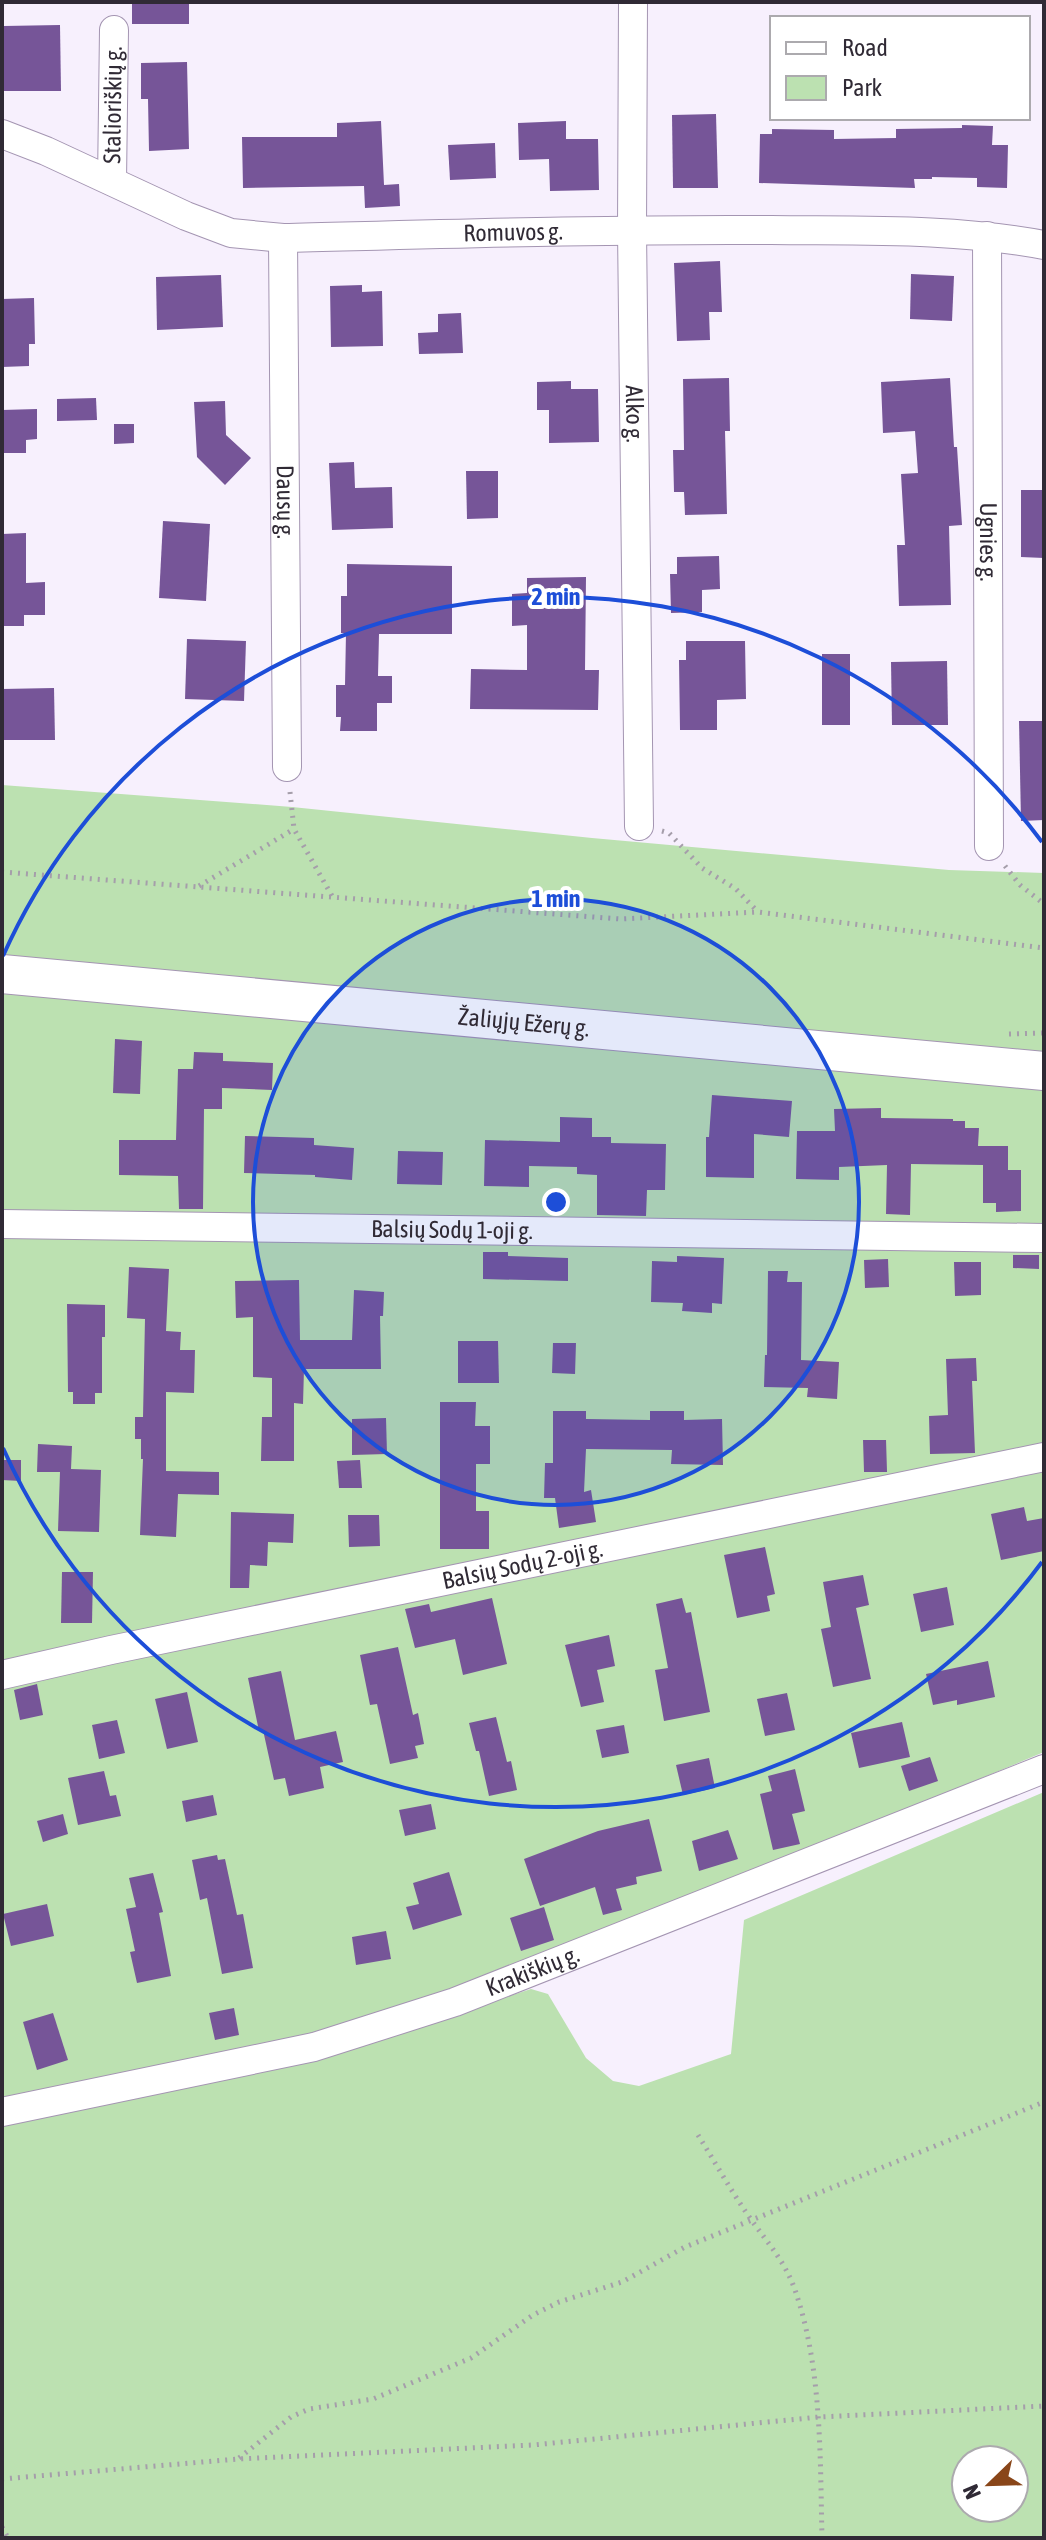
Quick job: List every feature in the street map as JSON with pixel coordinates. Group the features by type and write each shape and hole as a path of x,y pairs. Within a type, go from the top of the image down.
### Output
{"main road":[{"name":"Žaliųjų Ežerų g.","path":"2,974 1044,1071"}],"street":[{"name":"Alko g.","path":"633,2 632,230 639,826"},
{"name":"Stalioriškių g.","path":"112,181 114,30"},
{"name":"Romuvos g.","path":"2,134 231,233 283,238 632,230 925,231 1044,245"},
{"name":"Ugnies g.","path":"987,236 989,846"},
{"name":"Dausų g.","path":"283,238 287,767"},
{"name":"Balsių Sodų 1-oji g.","path":"2,1224 1044,1238"},
{"name":"Balsių Sodų 2-oji g.","path":"2,1675 1044,1457"},
{"name":"Krakiškių g.","path":"2,2112 314,2047 455,2002 1044,1769"}],"path":[{"path":"287,767 294,829 332,897"},
{"path":"639,826 669,833 702,868 736,889 758,912"},
{"path":"198,887 294,829"},
{"path":"989,846 1020,885 1044,904"},
{"path":"2,872 620,919 758,912 1044,948"},
{"path":"238,2459 291,2417 309,2409 373,2399 471,2358 533,2315 559,2302 622,2282 676,2251 1044,2102"},
{"path":"698,2135 751,2220 778,2254 795,2289 819,2417 822,2538"},
{"path":"2,2479 238,2459 533,2445 819,2417 1044,2406"},
{"path":"2,2527 8,2538"}],"green space":[{"path":"2,785 292,807 949,870 1044,873 1044,1055 2,962"},
{"path":"2,990 1044,1081 1044,1752 853,1832 386,2014 281,2044 2,2098"},
{"path":"1044,1792 1044,2538 2,2538 2,2124 355,2047 531,1989 548,1994 586,2058 613,2081 639,2086 731,2054 744,1920"}],"building":[{"path":"132,2 189,2 189,24 132,24"},
{"path":"60,25 61,91 4,91 4,26"},
{"path":"187,62 189,149 149,151 148,99 141,99 141,63"},
{"path":"716,114 718,188 673,188 672,115"},
{"path":"381,121 384,185 399,184 400,206 365,208 364,186 243,188 242,137 337,137 337,123"},
{"path":"566,121 566,139 598,139 599,190 550,191 549,159 519,160 518,123"},
{"path":"962,125 993,126 992,145 1008,145 1007,188 977,187 977,178 932,177 914,179 915,188 759,183 760,134 772,134 772,129 834,130 834,139 896,138 896,129 962,128"},
{"path":"495,143 496,178 450,180 448,145"},
{"path":"720,261 722,312 709,312 710,340 677,341 674,263"},
{"path":"911,274 954,276 952,321 910,319"},
{"path":"221,275 223,327 157,330 156,277"},
{"path":"362,285 362,292 382,291 383,346 331,347 330,286"},
{"path":"34,298 35,344 29,344 29,366 2,367 2,299"},
{"path":"461,313 463,353 419,354 418,333 438,332 438,314"},
{"path":"729,378 730,431 725,431 727,514 685,515 684,492 674,492 673,450 684,450 683,379"},
{"path":"950,378 962,525 949,526 951,605 899,606 897,545 905,545 901,474 918,473 915,431 883,433 881,382"},
{"path":"571,381 571,389 598,389 599,442 549,443 549,410 537,410 537,382"},
{"path":"96,398 97,420 57,421 57,399"},
{"path":"225,401 226,435 251,458 225,485 197,457 194,402"},
{"path":"37,409 37,439 26,440 26,453 2,453 2,410"},
{"path":"114,424 134,424 134,443 114,444"},
{"path":"354,462 355,488 392,487 393,528 332,530 329,463"},
{"path":"466,471 498,471 498,518 467,519"},
{"path":"1021,490 1044,490 1044,558 1021,557"},
{"path":"163,521 210,524 206,601 159,598"},
{"path":"26,533 26,583 45,582 45,615 24,615 24,626 2,626 2,534"},
{"path":"719,556 720,589 702,590 702,612 671,613 670,574 677,574 677,557"},
{"path":"347,564 452,566 452,634 379,634 378,676 392,676 392,703 377,703 377,731 340,731 341,717 336,717 336,685 345,685 346,633 341,633 341,596 347,596"},
{"path":"586,577 585,670 599,670 598,710 470,709 471,669 527,670 527,625 512,626 512,594 527,593 527,578"},
{"path":"187,639 246,641 244,701 185,699"},
{"path":"686,641 745,641 746,699 717,700 717,730 680,730 679,660 686,660"},
{"path":"822,654 850,654 850,725 822,725"},
{"path":"947,661 948,725 892,725 891,662"},
{"path":"54,688 55,740 2,740 2,689"},
{"path":"1019,721 1044,721 1044,820 1021,821"},
{"path":"115,1039 142,1041 140,1094 113,1093"},
{"path":"194,1052 223,1053 223,1061 273,1063 272,1090 222,1088 222,1109 204,1109 203,1209 179,1209 178,1176 119,1175 119,1140 176,1140 178,1069 193,1069"},
{"path":"712,1095 792,1101 789,1137 754,1134 754,1178 706,1177 706,1137 709,1137"},
{"path":"881,1108 881,1118 965,1121 965,1128 979,1128 978,1146 1008,1146 1008,1170 1021,1170 1021,1211 996,1212 996,1203 983,1203 983,1165 911,1164 910,1215 886,1214 887,1165 839,1167 839,1180 796,1179 797,1131 835,1131 834,1109"},
{"path":"560,1117 592,1118 592,1137 611,1137 611,1143 666,1144 665,1190 647,1190 646,1216 597,1215 597,1175 577,1174 577,1167 529,1166 529,1187 484,1186 485,1140 560,1142"},
{"path":"245,1136 314,1138 314,1145 354,1148 352,1180 315,1175 244,1173"},
{"path":"398,1151 443,1152 442,1185 397,1184"},
{"path":"483,1252 568,1258 568,1281 483,1279"},
{"path":"1013,1255 1039,1255 1039,1269 1013,1268"},
{"path":"677,1256 724,1258 722,1304 712,1303 712,1313 682,1311 683,1303 651,1302 652,1261 677,1262"},
{"path":"888,1259 889,1287 865,1288 864,1260"},
{"path":"954,1262 981,1262 981,1295 955,1296"},
{"path":"129,1267 169,1269 166,1331 181,1332 180,1350 195,1350 194,1393 166,1392 166,1471 219,1472 219,1495 178,1494 176,1537 140,1535 143,1459 141,1439 135,1439 135,1417 143,1417 145,1319 127,1318"},
{"path":"768,1271 788,1271 787,1282 802,1282 801,1360 839,1362 837,1399 807,1397 808,1388 764,1387"},
{"path":"299,1280 300,1340 352,1340 354,1290 384,1292 383,1316 380,1316 381,1369 304,1369 303,1404 294,1403 294,1461 261,1461 262,1417 272,1417 272,1378 253,1377 253,1317 236,1318 235,1281"},
{"path":"67,1304 105,1305 102,1393 95,1393 95,1404 73,1404 73,1392 68,1392"},
{"path":"458,1341 498,1341 499,1383 458,1383"},
{"path":"553,1343 576,1343 575,1374 552,1373"},
{"path":"976,1358 977,1381 972,1381 975,1453 930,1454 929,1416 948,1415 946,1359"},
{"path":"440,1402 476,1402 475,1426 490,1426 490,1464 476,1464 476,1511 489,1511 489,1549 440,1549"},
{"path":"553,1411 586,1411 586,1419 650,1420 650,1411 684,1411 684,1420 722,1419 723,1465 671,1464 672,1450 586,1449 584,1492 591,1490 596,1522 559,1528 555,1498 544,1498 545,1463 553,1463"},
{"path":"386,1418 387,1454 352,1455 352,1419"},
{"path":"863,1440 886,1440 887,1472 864,1472"},
{"path":"38,1444 72,1446 71,1469 101,1470 99,1532 58,1531 60,1472 37,1472"},
{"path":"2,1460 21,1460 21,1481 2,1480"},
{"path":"360,1460 362,1488 339,1488 337,1461"},
{"path":"1024,1507 1027,1521 1044,1518 1044,1551 1001,1560 991,1514"},
{"path":"231,1512 294,1514 293,1543 268,1542 267,1566 250,1565 249,1588 230,1588"},
{"path":"348,1515 379,1515 380,1546 349,1547"},
{"path":"765,1547 775,1594 767,1596 770,1611 737,1618 724,1555"},
{"path":"62,1572 93,1572 92,1623 61,1623"},
{"path":"863,1575 869,1605 856,1608 871,1679 833,1687 821,1629 831,1627 823,1582"},
{"path":"947,1587 954,1625 921,1632 913,1594"},
{"path":"492,1598 507,1664 463,1675 455,1639 415,1648 405,1609 429,1604 431,1612"},
{"path":"682,1598 686,1613 691,1612 710,1712 664,1721 655,1670 668,1668 656,1604"},
{"path":"609,1635 615,1666 597,1670 604,1702 581,1707 565,1645"},
{"path":"398,1647 413,1715 418,1713 424,1744 415,1746 418,1758 390,1764 377,1704 370,1705 360,1655"},
{"path":"988,1661 995,1697 957,1705 957,1700 933,1705 926,1674"},
{"path":"281,1671 295,1740 336,1731 343,1762 320,1767 324,1788 289,1796 285,1778 274,1780 263,1730 259,1731 248,1678"},
{"path":"37,1684 43,1715 20,1720 14,1690"},
{"path":"187,1692 198,1742 167,1749 155,1699"},
{"path":"787,1693 795,1730 765,1736 757,1699"},
{"path":"496,1717 517,1790 489,1796 469,1723"},
{"path":"117,1720 125,1753 99,1759 92,1725"},
{"path":"902,1722 910,1757 859,1768 851,1733"},
{"path":"624,1725 629,1753 602,1758 596,1730"},
{"path":"930,1757 938,1781 909,1791 901,1766"},
{"path":"709,1758 715,1788 683,1795 676,1765"},
{"path":"795,1769 805,1811 792,1814 800,1844 773,1850 760,1794 772,1791 768,1776"},
{"path":"104,1771 110,1796 116,1795 121,1816 78,1825 68,1778"},
{"path":"213,1795 217,1815 186,1822 182,1801"},
{"path":"431,1804 436,1829 405,1836 399,1810"},
{"path":"63,1814 68,1834 43,1842 37,1821"},
{"path":"649,1819 662,1871 636,1877 637,1884 616,1889 622,1910 603,1915 595,1887 540,1906 524,1859 598,1831"},
{"path":"728,1830 738,1859 699,1871 692,1841"},
{"path":"217,1855 218,1860 225,1859 237,1915 243,1914 253,1968 222,1974 207,1898 200,1900 192,1860"},
{"path":"449,1872 462,1915 413,1930 406,1907 419,1904 413,1883"},
{"path":"153,1873 163,1912 159,1913 171,1976 137,1983 130,1952 135,1951 126,1909 136,1907 129,1878"},
{"path":"47,1904 54,1936 11,1946 3,1914"},
{"path":"544,1907 554,1940 521,1951 510,1918"},
{"path":"386,1931 391,1959 356,1965 352,1937"},
{"path":"234,2008 239,2035 215,2040 209,2013"},
{"path":"53,2013 68,2060 37,2070 23,2022"}]}
